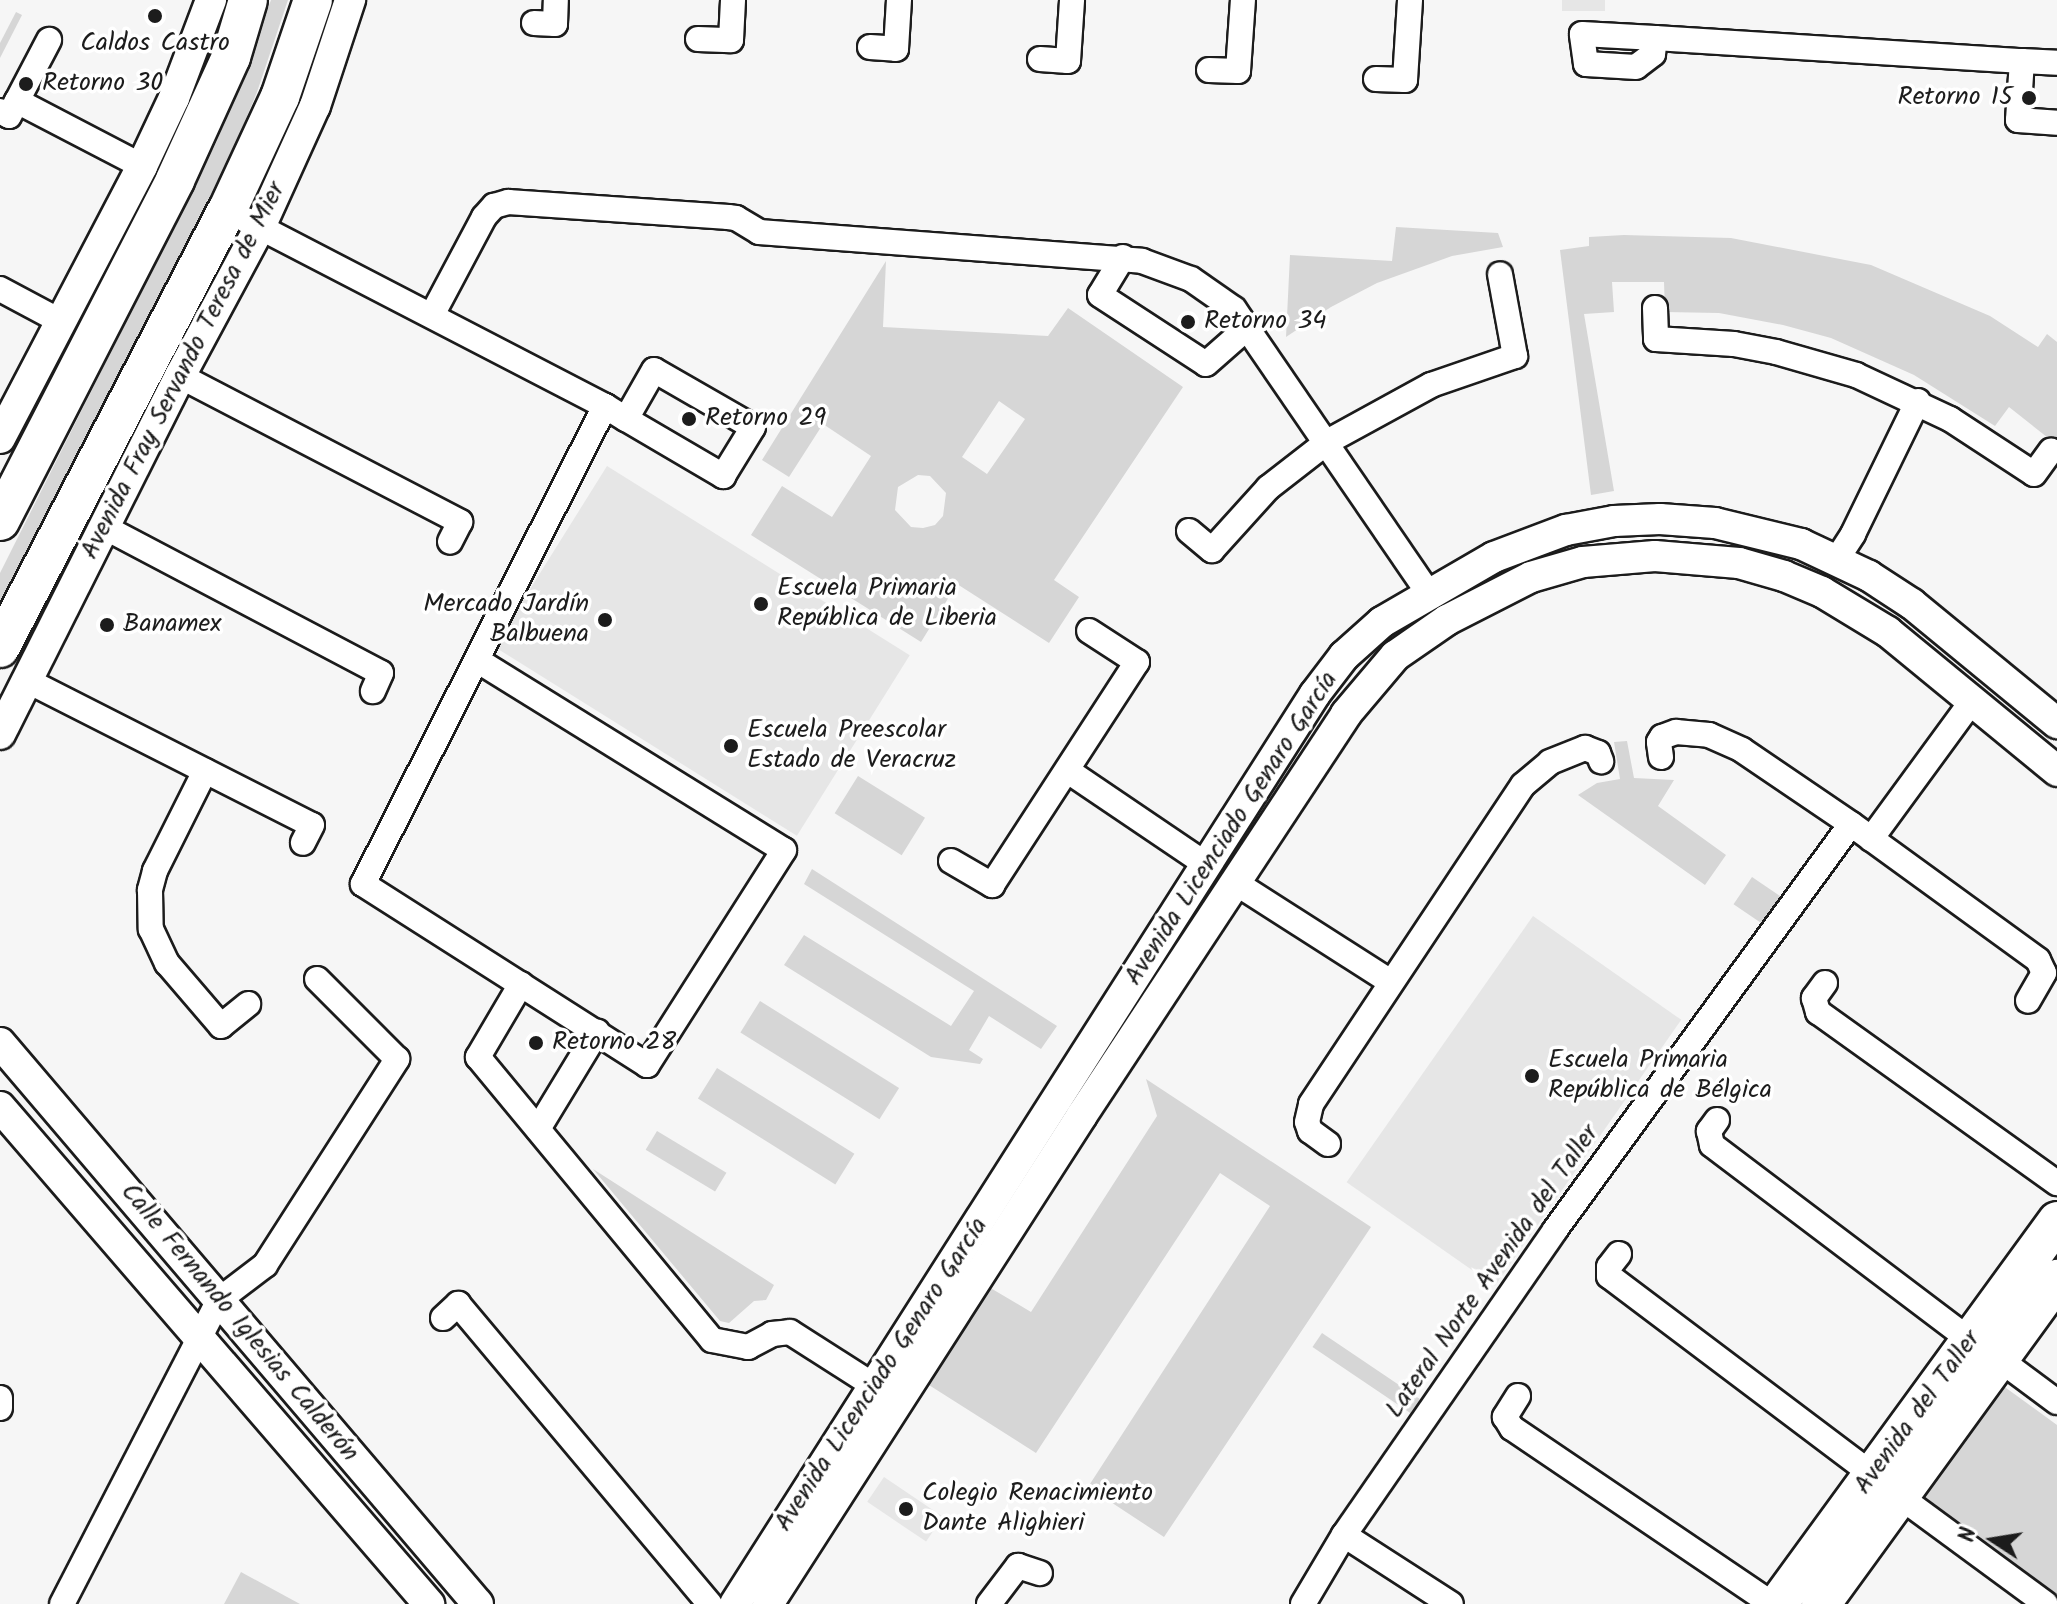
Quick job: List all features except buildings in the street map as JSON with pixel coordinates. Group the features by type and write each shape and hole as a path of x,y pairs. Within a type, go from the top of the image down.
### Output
{"main road":[{"path":"0,521 181,167 231,57 248,0"},
{"name":"Avenida Fray Servando Teresa de Mier","path":"0,648 244,219 313,0"},
{"name":"Avenida del Taller","path":"1778,1604 1886,1485 1985,1350 2057,1221"},
{"name":"Avenida del Taller","path":"1985,1350 2057,1279"},
{"name":"Avenida del Taller","path":"1821,1604 1886,1485"}],"street":[{"path":"0,438 142,166 180,85 211,0"},
{"name":"Avenida Fray Servando Teresa de Mier","path":"0,734 180,376 244,219 315,106 350,0"},
{"path":"534,23 555,24 556,0"},
{"path":"698,39 731,40 733,0"},
{"path":"870,47 896,49 899,0"},
{"path":"1040,59 1068,61 1072,0"},
{"path":"1209,70 1238,71 1243,0"},
{"path":"1376,79 1405,80 1410,0"},
{"path":"1655,38 2022,61 2057,55"},
{"path":"49,40 9,106 142,166"},
{"path":"2022,61 2018,120 2057,123"},
{"path":"432,315 479,224 494,206 522,203 728,217 736,218 759,232 1123,257 1158,266 1205,287 1234,309 1429,594"},
{"path":"244,219 605,406 626,419 723,476 753,427 654,370 626,419"},
{"path":"1123,257 1100,295 1206,364 1248,327"},
{"path":"1189,531 1212,550 1268,488 1327,442 1431,385 1515,356 1500,274"},
{"path":"0,289 60,321"},
{"path":"1655,308 1656,339 1734,344 1776,352 1856,375 1918,401 1989,442 2034,474 2051,451"},
{"path":"180,376 460,522 450,542"},
{"path":"1837,559 1853,534 1918,401"},
{"path":"477,660 784,850 647,1065 363,884 605,406"},
{"name":"Avenida Licenciado Genaro García","path":"735,1604 817,1502 886,1394 1137,975 1315,694 1344,656 1382,622 1494,557 1566,530 1614,521 1660,519 1715,523 1765,533 1837,559 1912,604 2057,723"},
{"path":"1614,521 1617,557"},
{"path":"104,527 381,673 373,691"},
{"name":"Avenida Licenciado Genaro García","path":"886,1394 1162,994 1346,714 1395,656 1483,599 1531,577 1617,557 1692,557 1739,563 1784,576 1822,592 1888,632 2057,771"},
{"path":"1888,632 1912,604"},
{"path":"951,861 992,885 1137,662 1089,631"},
{"path":"28,681 312,825 303,843"},
{"path":"1315,694 1346,714"},
{"name":"Lateral Norte Avenida del Taller","path":"1303,1604 1344,1535 1555,1230 1861,831 1972,701"},
{"path":"1661,757 1659,742 1667,734 1693,732 1725,740 1861,831 2038,960 2044,973 2028,1001"},
{"path":"1328,1144 1310,1131 1308,1113 1523,785 1550,762 1566,754 1593,749 1601,761"},
{"path":"205,771 155,871 150,890 151,929 167,963 221,1026 248,1004"},
{"path":"1068,771 1207,865"},
{"path":"1236,883 1391,982"},
{"path":"1137,975 1162,994"},
{"path":"62,1604 219,1300 265,1265 397,1059 317,979"},
{"path":"1825,983 1814,998 1818,1012 2057,1183"},
{"path":"521,984 478,1057 712,1340 748,1347 772,1334 790,1332 886,1394"},
{"path":"538,1129 597,1032"},
{"name":"Calle Fernando Iglesias Calderón","path":"0,1043 478,1604"},
{"name":"Calle Fernando Iglesias Calderón","path":"0,1107 429,1604"},
{"path":"1717,1120 1709,1131 1712,1145 2057,1402"},
{"path":"1619,1254 1609,1267 1609,1276 2046,1604"},
{"path":"443,1318 458,1304 710,1604"},
{"path":"1518,1396 1505,1417 1512,1428 1772,1604"},
{"path":"0,1398 0,1408"},
{"name":"Avenida Licenciado Genaro García","path":"768,1604 817,1502"},
{"path":"1344,1535 1451,1604"},
{"path":"989,1604 1018,1566 1040,1573"}],"shaded area":[{"path":"271,0 288,0 257,92 233,150 0,612 0,573 217,141"},
{"path":"1562,0 1605,0 1605,11 1562,11"},
{"path":"16,12 22,15 0,58 0,43"},
{"path":"1396,227 1498,233 1503,247 1452,256 1377,283 1331,307 1286,337 1290,255 1392,261"},
{"path":"1589,237 1731,238 1871,265 1990,316 2038,347 2047,334 2057,342 2057,445 2009,407 1995,426 1914,375 1831,338 1719,313 1665,312 1664,282 1612,282 1614,312 1584,314 1614,491 1591,495 1560,250 1589,246"},
{"path":"886,261 883,327 1048,336 1068,308 1183,387 1054,580 1079,597 1049,643 957,584 921,642 751,535 782,486 832,517 871,456 823,424 789,477 762,460","holes":["999,401 1025,419 987,474 962,457","918,475 930,476 946,493 943,516 935,525 923,528 911,527 895,510 898,487"]},
{"path":"607,466 910,655 797,836 494,647"},
{"path":"1627,741 1634,778 1674,780 1658,806 1726,855 1705,885 1578,795 1597,783 1620,779 1614,742"},
{"path":"858,776 925,818 902,855 835,813"},
{"path":"812,869 1057,1026 1041,1049 989,1016 969,1050 983,1059 980,1064 931,1057 784,965 804,935 951,1026 974,991 804,884"},
{"path":"1752,877 1785,899 1767,927 1734,904"},
{"name":"Escuela Primaria República de Bélgica","path":"1533,916 1681,1020 1495,1286 1347,1182"},
{"path":"760,1001 899,1088 879,1119 740,1032"},
{"path":"717,1068 854,1154 835,1184 698,1099"},
{"path":"1146,1079 1371,1227 1164,1537 1088,1487 1270,1206 1220,1173 1036,1453 921,1380 982,1283 1031,1312 1157,1116"},
{"path":"657,1131 726,1173 715,1192 646,1150"},
{"path":"593,1169 774,1285 766,1300 754,1301 729,1323 720,1321"},
{"path":"1322,1333 1420,1399 1410,1413 1312,1347"},
{"path":"1984,1372 2057,1425 2057,1594 1903,1481"},
{"name":"Colegio Renacimiento Dante Alighieri","path":"884,1477 943,1517 926,1542 867,1502"},
{"path":"241,1572 300,1604 224,1604"}],"place":[{"name":"Caldos Castro","path":"155,16"},
{"name":"Retorno 30","path":"26,84"},
{"name":"Retorno 15","path":"2029,98"},
{"name":"Retorno 34","path":"1188,322"},
{"name":"Retorno 29","path":"689,419"},
{"name":"Escuela Primaria República de Liberia","path":"761,604"},
{"name":"Mercado Jardín Balbuena","path":"605,620"},
{"name":"Banamex","path":"107,625"},
{"name":"Escuela Preescolar Estado de Veracruz","path":"731,746"},
{"name":"Retorno 28","path":"536,1043"},
{"name":"Escuela Primaria República de Bélgica","path":"1532,1076"},
{"name":"Colegio Renacimiento Dante Alighieri","path":"906,1509"}]}
